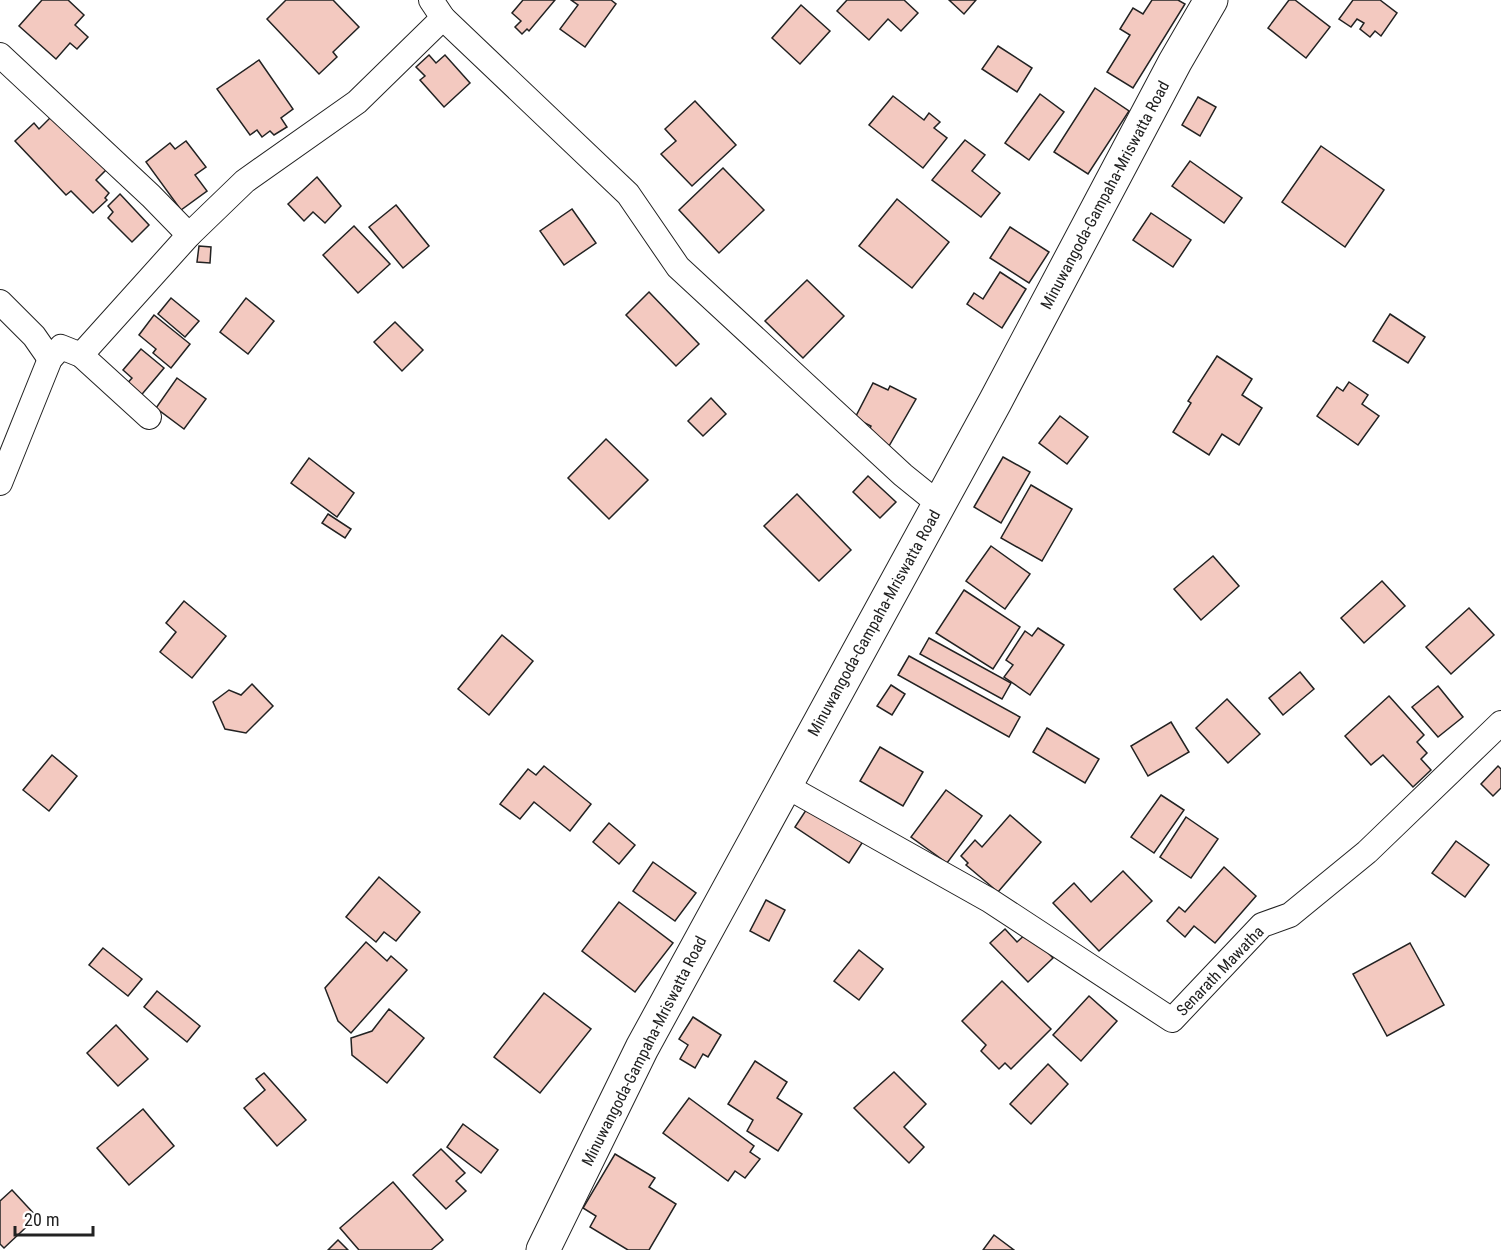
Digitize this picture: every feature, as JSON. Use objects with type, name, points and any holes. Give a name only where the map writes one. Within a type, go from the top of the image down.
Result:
[{"type":"main road","name":"Minuwangoda-Gampaha-Mriswatta Road","points":[[543,1250],[642,1048],[939,504],[1175,62],[1212,0]]},
{"type":"street","points":[[81,355],[189,235],[245,181],[357,102],[437,9],[628,194],[678,267],[903,475],[939,504]]},
{"type":"street","points":[[0,55],[151,196],[189,235]]},
{"type":"street","points":[[0,302],[34,336],[50,359]]},
{"type":"street","points":[[0,483],[50,359],[61,347],[81,355],[149,417]]},
{"type":"street","name":"Senarath Mawatha","points":[[786,786],[989,900],[1172,1020],[1262,925],[1290,915],[1367,852],[1501,723]]},
{"type":"building","points":[[42,0],[68,0],[84,15],[75,25],[88,37],[77,49],[70,43],[56,59],[19,26]]},
{"type":"building","points":[[286,0],[333,0],[359,27],[333,52],[337,57],[319,74],[267,19]]},
{"type":"building","points":[[523,0],[555,0],[529,31],[527,29],[522,34],[515,27],[521,21],[512,13]]},
{"type":"building","points":[[571,0],[611,0],[616,4],[585,47],[560,29],[578,5]]},
{"type":"building","points":[[847,0],[904,0],[918,13],[901,31],[888,19],[869,40],[837,11]]},
{"type":"building","points":[[949,0],[976,0],[964,14]]},
{"type":"building","points":[[1152,0],[1178,0],[1185,4],[1133,88],[1107,72],[1130,35],[1120,29],[1133,8],[1143,14]]},
{"type":"building","points":[[1289,0],[1295,0],[1330,27],[1306,58],[1268,28]]},
{"type":"building","points":[[1353,0],[1380,0],[1397,13],[1381,36],[1375,31],[1370,37],[1360,29],[1364,23],[1357,19],[1351,27],[1339,19]]},
{"type":"building","points":[[801,5],[830,31],[800,64],[772,38]]},
{"type":"building","points":[[998,46],[1032,68],[1017,92],[982,69]]},
{"type":"building","points":[[429,55],[436,63],[445,55],[470,83],[444,107],[420,80],[425,76],[416,67]]},
{"type":"building","points":[[259,60],[293,109],[281,118],[287,127],[274,135],[270,131],[262,137],[257,130],[250,135],[217,89]]},
{"type":"building","points":[[1095,88],[1129,111],[1088,174],[1054,152]]},
{"type":"building","points":[[1040,94],[1064,112],[1029,160],[1005,143]]},
{"type":"building","points":[[893,96],[924,120],[929,113],[940,122],[934,128],[947,138],[923,168],[869,125]]},
{"type":"building","points":[[1198,97],[1216,107],[1200,136],[1182,125]]},
{"type":"building","points":[[695,101],[736,145],[692,186],[661,154],[676,141],[665,129]]},
{"type":"building","points":[[56,112],[108,168],[96,180],[109,193],[105,198],[107,200],[93,213],[71,191],[66,195],[15,141],[34,123],[39,129]]},
{"type":"building","points":[[965,140],[985,155],[972,171],[1000,193],[981,217],[932,180]]},
{"type":"building","points":[[186,141],[206,167],[195,175],[207,191],[181,210],[146,162],[170,143],[175,149]]},
{"type":"building","points":[[1321,146],[1384,190],[1345,247],[1282,202]]},
{"type":"building","points":[[1190,161],[1242,198],[1224,223],[1172,186]]},
{"type":"building","points":[[723,168],[764,210],[719,253],[679,210]]},
{"type":"building","points":[[317,177],[341,206],[325,223],[313,212],[304,221],[288,204]]},
{"type":"building","points":[[120,194],[149,225],[132,242],[108,218],[113,212],[108,206]]},
{"type":"building","points":[[897,199],[949,242],[912,288],[859,246]]},
{"type":"building","points":[[396,205],[429,246],[403,268],[369,227]]},
{"type":"building","points":[[572,209],[596,243],[564,265],[540,231]]},
{"type":"building","points":[[1151,213],[1191,240],[1173,267],[1133,240]]},
{"type":"building","points":[[354,226],[390,264],[358,293],[323,255]]},
{"type":"building","points":[[1010,227],[1049,252],[1029,283],[990,258]]},
{"type":"building","points":[[199,246],[211,247],[210,263],[197,262]]},
{"type":"building","points":[[1000,272],[1026,289],[1002,328],[967,304],[974,293],[983,299]]},
{"type":"building","points":[[807,280],[844,316],[803,358],[765,321]]},
{"type":"building","points":[[649,292],[699,344],[676,366],[626,315]]},
{"type":"building","points":[[171,298],[199,321],[185,337],[158,314]]},
{"type":"building","points":[[246,298],[274,321],[248,354],[220,332]]},
{"type":"building","points":[[1390,314],[1425,337],[1408,363],[1373,341]]},
{"type":"building","points":[[154,315],[190,344],[171,368],[153,353],[156,349],[139,335]]},
{"type":"building","points":[[395,322],[423,350],[402,371],[374,342]]},
{"type":"building","points":[[141,349],[164,368],[138,399],[124,387],[132,378],[123,370]]},
{"type":"building","points":[[1217,356],[1252,379],[1242,395],[1262,408],[1239,445],[1222,434],[1209,455],[1173,432],[1191,403],[1188,401]]},
{"type":"building","points":[[177,378],[206,399],[184,429],[156,408]]},
{"type":"building","points":[[1349,382],[1368,395],[1362,404],[1379,416],[1358,445],[1317,416],[1337,387],[1343,391]]},
{"type":"building","points":[[873,383],[888,390],[890,386],[916,399],[889,446],[867,435],[871,426],[855,418]]},
{"type":"building","points":[[711,398],[726,414],[703,436],[688,421]]},
{"type":"building","points":[[1060,416],[1088,437],[1067,464],[1039,443]]},
{"type":"building","points":[[606,439],[648,480],[609,519],[568,478]]},
{"type":"building","points":[[1003,457],[1030,472],[1001,523],[974,507]]},
{"type":"building","points":[[309,458],[354,493],[337,517],[291,483]]},
{"type":"building","points":[[868,476],[896,502],[880,518],[853,492]]},
{"type":"building","points":[[1031,485],[1072,509],[1042,561],[1001,538]]},
{"type":"building","points":[[797,494],[851,550],[819,581],[764,526]]},
{"type":"building","points":[[328,514],[351,529],[345,538],[322,523]]},
{"type":"building","points":[[991,546],[1030,574],[1005,609],[966,581]]},
{"type":"building","points":[[1213,556],[1239,586],[1201,620],[1174,589]]},
{"type":"building","points":[[1382,581],[1405,606],[1364,643],[1341,618]]},
{"type":"building","points":[[964,590],[1020,627],[993,669],[936,633]]},
{"type":"building","points":[[184,601],[226,636],[192,678],[160,652],[176,632],[166,623]]},
{"type":"building","points":[[1469,608],[1494,635],[1451,674],[1426,647]]},
{"type":"building","points":[[1038,628],[1064,645],[1030,695],[1004,677],[1013,665],[1006,660],[1025,631],[1032,636]]},
{"type":"building","points":[[502,635],[533,661],[489,715],[458,689]]},
{"type":"building","points":[[929,638],[1011,683],[1002,699],[920,654]]},
{"type":"building","points":[[909,656],[1020,717],[1009,737],[898,675]]},
{"type":"building","points":[[1300,672],[1314,689],[1283,715],[1269,698]]},
{"type":"building","points":[[252,684],[273,706],[246,733],[225,729],[213,702],[229,690],[241,695]]},
{"type":"building","points":[[891,685],[905,694],[892,715],[877,706]]},
{"type":"building","points":[[1438,686],[1463,717],[1438,737],[1412,707]]},
{"type":"building","points":[[1389,696],[1424,735],[1417,742],[1427,753],[1421,759],[1431,770],[1413,787],[1383,755],[1371,765],[1345,736]]},
{"type":"building","points":[[1227,699],[1260,734],[1228,763],[1196,728]]},
{"type":"building","points":[[1171,722],[1189,752],[1148,776],[1131,746]]},
{"type":"building","points":[[1047,728],[1099,759],[1085,783],[1033,752]]},
{"type":"building","points":[[880,747],[923,772],[903,806],[860,781]]},
{"type":"building","points":[[52,755],[77,776],[49,811],[23,790]]},
{"type":"building","points":[[544,766],[591,804],[570,831],[534,802],[520,819],[500,804],[528,769],[536,775]]},
{"type":"building","points":[[1498,766],[1501,769],[1501,788],[1493,796],[1481,784]]},
{"type":"building","points":[[946,790],[982,816],[947,863],[911,837]]},
{"type":"building","points":[[1161,795],[1184,810],[1154,853],[1131,837]]},
{"type":"building","points":[[810,804],[864,840],[849,863],[795,827]]},
{"type":"building","points":[[1010,815],[1041,842],[998,892],[966,865],[968,863],[961,856],[975,840],[982,847]]},
{"type":"building","points":[[1186,817],[1218,839],[1191,878],[1160,857]]},
{"type":"building","points":[[609,823],[635,845],[619,864],[593,842]]},
{"type":"building","points":[[1456,841],[1489,865],[1465,897],[1432,873]]},
{"type":"building","points":[[653,862],[696,893],[675,921],[633,891]]},
{"type":"building","points":[[1224,867],[1256,896],[1215,943],[1194,926],[1185,937],[1167,921],[1179,907],[1185,912]]},
{"type":"building","points":[[1123,871],[1152,901],[1099,951],[1053,903],[1074,883],[1091,902]]},
{"type":"building","points":[[379,877],[420,912],[396,941],[384,932],[376,942],[346,917]]},
{"type":"building","points":[[766,900],[785,910],[769,941],[750,931]]},
{"type":"building","points":[[619,902],[673,943],[635,992],[582,951]]},
{"type":"building","points":[[1005,929],[1017,942],[1028,932],[1053,958],[1028,982],[990,943]]},
{"type":"building","points":[[366,942],[387,961],[391,956],[407,970],[351,1033],[338,1021],[325,988]]},
{"type":"building","points":[[1410,943],[1444,1005],[1387,1036],[1353,974]]},
{"type":"building","points":[[103,948],[142,979],[128,996],[89,965]]},
{"type":"building","points":[[859,950],[883,969],[859,1000],[834,981]]},
{"type":"building","points":[[1002,981],[1051,1029],[1011,1069],[1005,1063],[999,1069],[981,1051],[986,1045],[962,1021]]},
{"type":"building","points":[[157,991],[200,1026],[187,1042],[144,1007]]},
{"type":"building","points":[[544,993],[591,1029],[540,1093],[494,1057]]},
{"type":"building","points":[[1089,996],[1117,1021],[1081,1061],[1053,1035]]},
{"type":"building","points":[[389,1009],[424,1038],[387,1083],[352,1055],[351,1038],[372,1031]]},
{"type":"building","points":[[693,1017],[721,1035],[708,1057],[703,1054],[695,1068],[680,1059],[688,1045],[679,1039]]},
{"type":"building","points":[[116,1025],[148,1059],[118,1086],[87,1053]]},
{"type":"building","points":[[755,1061],[787,1082],[777,1098],[802,1114],[778,1151],[747,1131],[753,1120],[728,1104]]},
{"type":"building","points":[[1048,1064],[1068,1084],[1031,1124],[1010,1104]]},
{"type":"building","points":[[894,1072],[926,1104],[904,1127],[924,1147],[909,1163],[854,1108]]},
{"type":"building","points":[[264,1073],[306,1120],[277,1146],[244,1108],[265,1090],[256,1079]]},
{"type":"building","points":[[689,1098],[754,1146],[750,1152],[760,1159],[745,1178],[735,1171],[728,1181],[663,1133]]},
{"type":"building","points":[[143,1109],[174,1146],[129,1185],[97,1148]]},
{"type":"building","points":[[463,1124],[498,1150],[481,1173],[447,1147]]},
{"type":"building","points":[[441,1149],[465,1173],[456,1181],[466,1191],[446,1209],[413,1175]]},
{"type":"building","points":[[615,1154],[655,1178],[649,1187],[676,1204],[649,1250],[628,1250],[590,1227],[596,1216],[583,1208]]},
{"type":"building","points":[[393,1182],[443,1240],[431,1250],[359,1250],[340,1228]]},
{"type":"building","points":[[12,1190],[37,1217],[4,1248],[0,1244],[0,1201]]},
{"type":"building","points":[[994,1235],[1014,1250],[983,1250]]},
{"type":"building","points":[[338,1240],[348,1250],[328,1250]]}]
